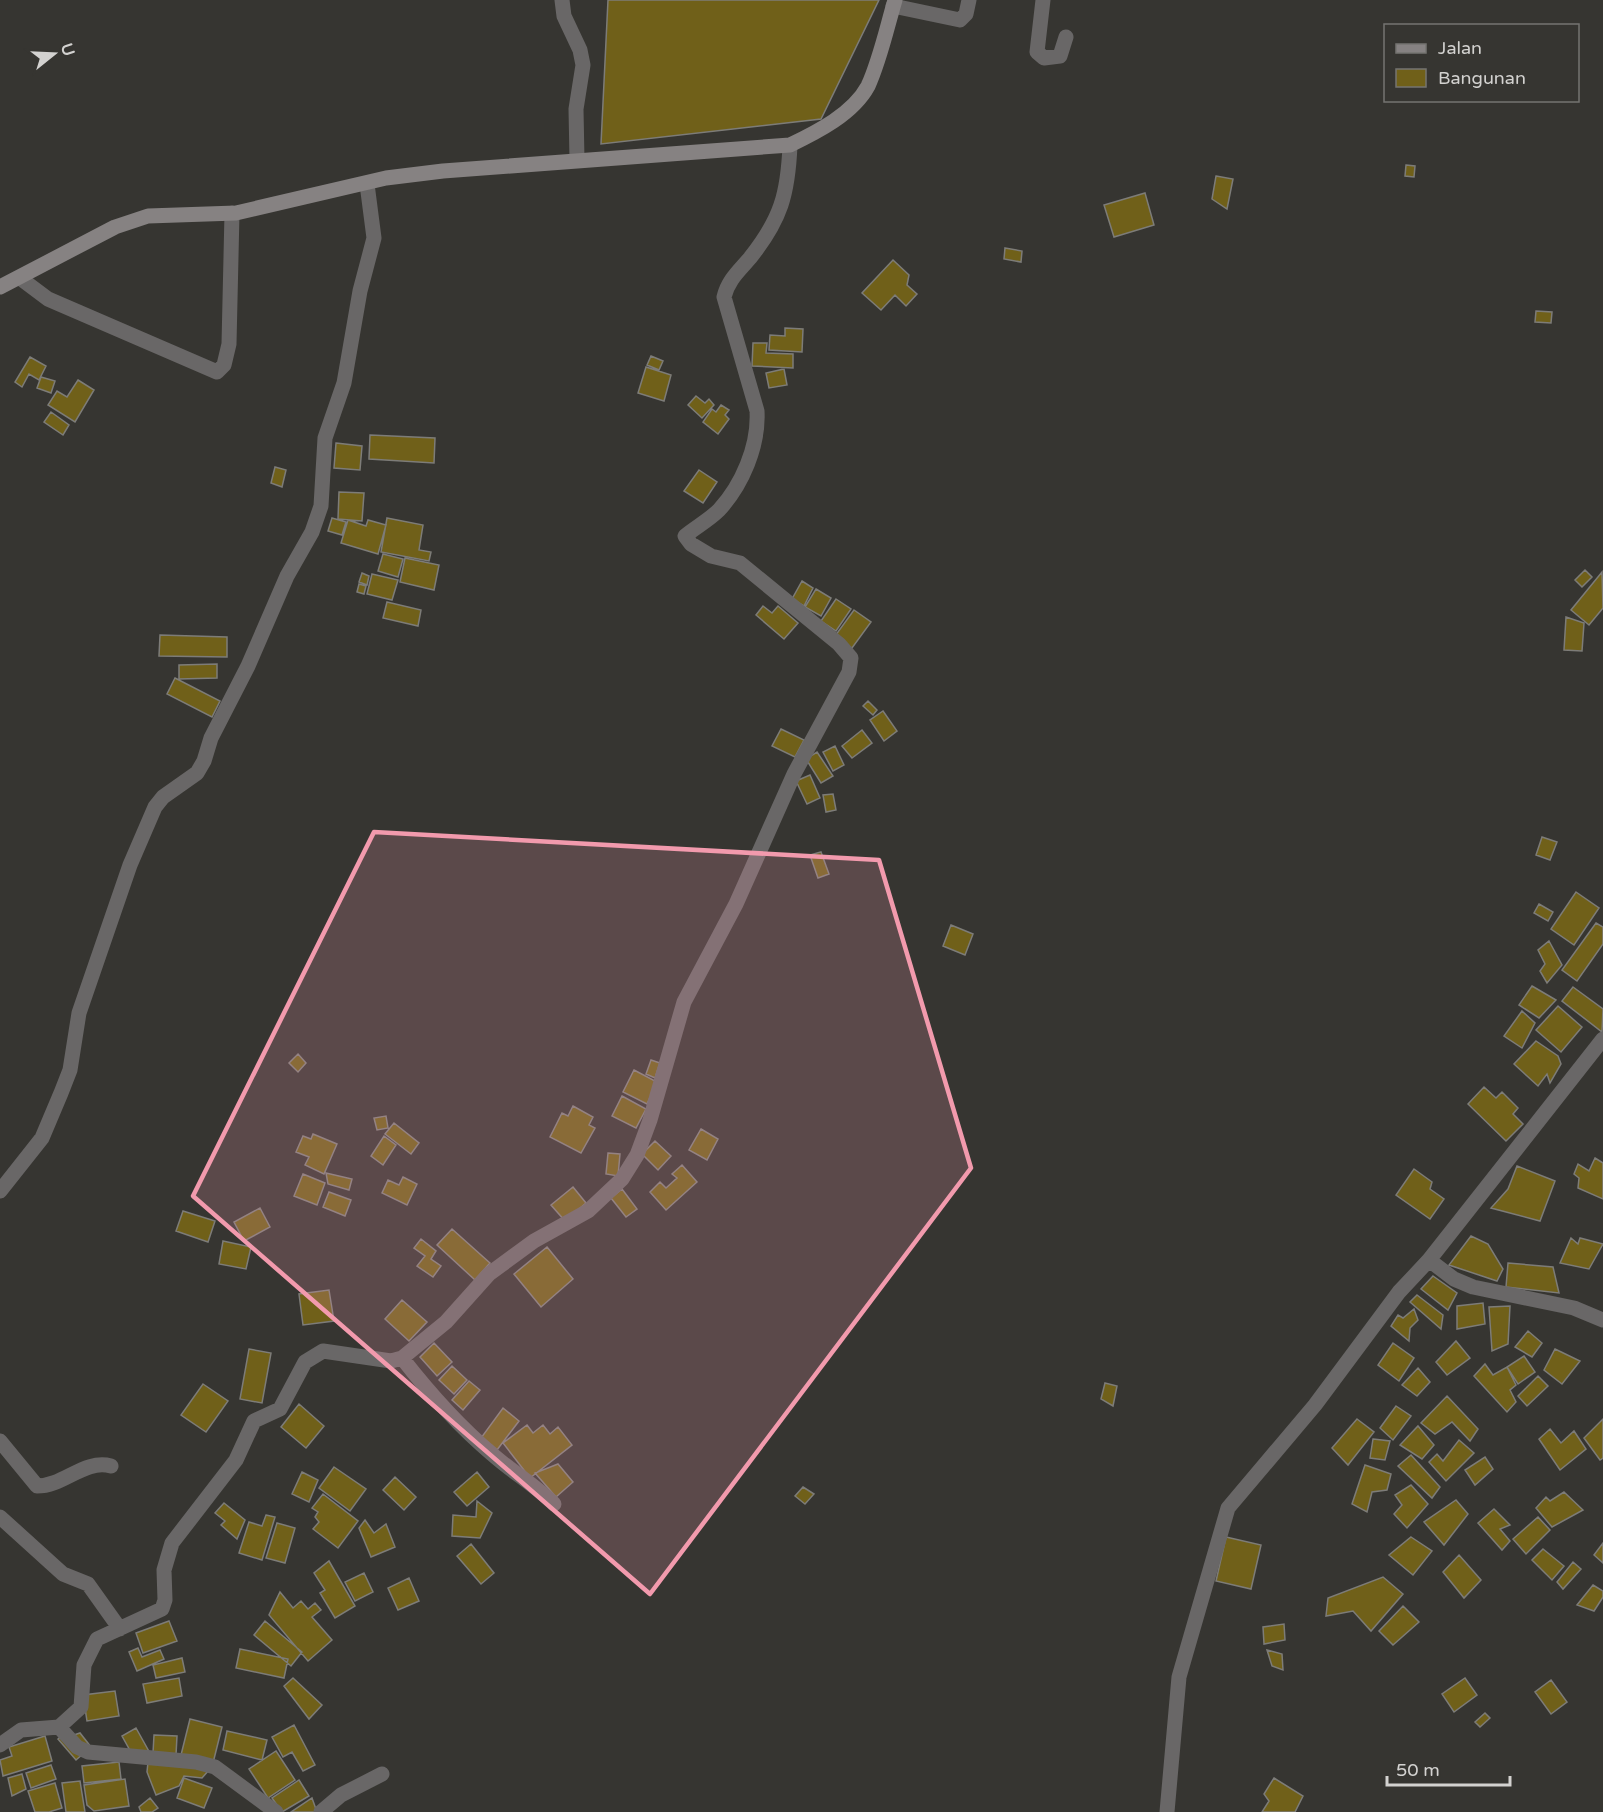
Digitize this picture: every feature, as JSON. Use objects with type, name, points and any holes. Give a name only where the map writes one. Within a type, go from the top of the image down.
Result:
[{"type":"street","points":[[562,0],[564,16],[580,50],[583,65],[576,109],[578,160]]},
{"type":"street","points":[[0,287],[115,227],[148,216],[232,213],[286,203],[386,178],[443,171],[790,146],[817,133],[852,106],[867,86],[894,3],[957,20],[966,14],[969,0]]},
{"type":"street","points":[[1042,0],[1037,52],[1044,58],[1060,56],[1064,52],[1066,37]]},
{"type":"street","points":[[0,1745],[21,1730],[59,1727],[81,1707],[84,1665],[88,1652],[97,1639],[162,1609],[165,1600],[164,1570],[172,1543],[236,1460],[254,1421],[280,1409],[305,1362],[322,1352],[391,1361],[402,1358],[446,1322],[489,1274],[534,1241],[588,1210],[622,1179],[638,1155],[684,1002],[736,904],[794,774],[849,672],[851,658],[839,644],[740,563],[711,556],[691,544],[685,536],[717,512],[729,498],[748,461],[756,427],[757,411],[724,297],[735,273],[777,219],[789,185],[790,146]]},
{"type":"street","points":[[0,1191],[42,1138],[62,1093],[70,1070],[74,1032],[82,1001],[130,865],[155,807],[163,797],[197,772],[204,760],[211,738],[248,666],[287,576],[312,532],[321,506],[325,438],[344,383],[360,291],[374,238],[367,184]]},
{"type":"street","points":[[20,278],[48,299],[217,372],[224,365],[229,344],[232,213]]},
{"type":"street","points":[[1167,1812],[1179,1677],[1228,1508],[1316,1405],[1399,1292],[1429,1260],[1603,1039]]},
{"type":"street","points":[[1429,1260],[1454,1279],[1473,1287],[1574,1308],[1603,1320]]},
{"type":"street","points":[[402,1358],[467,1432],[493,1456],[536,1486],[554,1504]]},
{"type":"street","points":[[0,1441],[37,1486],[55,1484],[94,1464],[111,1466]]},
{"type":"street","points":[[0,1517],[63,1574],[88,1584],[120,1629]]},
{"type":"street","points":[[59,1727],[77,1747],[88,1752],[196,1762],[215,1767],[276,1812]]},
{"type":"street","points":[[321,1812],[340,1795],[382,1774]]},
{"type":"highlighted area","points":[[374,832],[879,860],[971,1168],[650,1594],[193,1196]]},
{"type":"building","points":[[608,0],[879,0],[821,119],[601,144]]},
{"type":"building","points":[[1406,165],[1415,166],[1414,177],[1405,176]]},
{"type":"building","points":[[1216,176],[1233,179],[1227,209],[1212,199]]},
{"type":"building","points":[[1145,193],[1154,225],[1114,237],[1104,205]]},
{"type":"building","points":[[1005,248],[1022,251],[1021,262],[1004,259]]},
{"type":"building","points":[[893,260],[909,275],[907,285],[917,294],[906,306],[895,295],[881,310],[862,293]]},
{"type":"building","points":[[1536,311],[1552,312],[1551,323],[1535,322]]},
{"type":"building","points":[[785,328],[803,329],[802,352],[769,350],[770,335],[785,336]]},
{"type":"building","points":[[753,343],[767,343],[766,353],[793,354],[793,368],[752,366]]},
{"type":"building","points":[[651,356],[663,361],[659,370],[647,365]]},
{"type":"building","points":[[30,357],[46,366],[39,380],[29,374],[22,387],[15,382]]},
{"type":"building","points":[[646,367],[671,375],[664,401],[638,393]]},
{"type":"building","points":[[784,369],[787,385],[769,388],[766,373]]},
{"type":"building","points":[[41,377],[55,381],[51,393],[37,388]]},
{"type":"building","points":[[78,380],[94,390],[75,422],[48,405],[57,391],[67,397]]},
{"type":"building","points":[[696,396],[705,403],[709,399],[714,405],[702,418],[688,405]]},
{"type":"building","points":[[721,405],[729,410],[725,415],[729,419],[718,434],[703,422],[712,409],[716,412]]},
{"type":"building","points":[[51,412],[69,425],[63,435],[44,422]]},
{"type":"building","points":[[370,435],[435,438],[434,463],[369,459]]},
{"type":"building","points":[[336,443],[362,446],[360,470],[334,468]]},
{"type":"building","points":[[275,467],[286,470],[282,487],[271,483]]},
{"type":"building","points":[[699,470],[717,482],[703,503],[684,491]]},
{"type":"building","points":[[339,492],[364,493],[362,521],[338,519]]},
{"type":"building","points":[[332,518],[346,522],[342,535],[328,531]]},
{"type":"building","points":[[387,518],[423,525],[419,550],[431,552],[429,561],[381,552]]},
{"type":"building","points":[[348,520],[366,526],[368,520],[386,525],[378,554],[341,543]]},
{"type":"building","points":[[383,554],[403,559],[398,577],[378,571]]},
{"type":"building","points":[[405,558],[439,565],[434,590],[400,582]]},
{"type":"building","points":[[1585,570],[1592,577],[1582,587],[1575,580]]},
{"type":"building","points":[[1602,572],[1603,608],[1589,625],[1571,610]]},
{"type":"building","points":[[362,573],[369,576],[367,585],[359,582]]},
{"type":"building","points":[[372,574],[398,580],[392,600],[367,594]]},
{"type":"building","points":[[802,581],[813,588],[804,606],[792,599]]},
{"type":"building","points":[[359,584],[366,586],[364,594],[357,592]]},
{"type":"building","points":[[816,589],[831,598],[821,616],[805,607]]},
{"type":"building","points":[[836,599],[851,609],[836,631],[821,621]]},
{"type":"building","points":[[387,602],[421,610],[418,626],[383,618]]},
{"type":"building","points":[[763,606],[772,613],[778,606],[798,623],[784,639],[756,615]]},
{"type":"building","points":[[854,610],[871,622],[852,648],[835,636]]},
{"type":"building","points":[[1566,617],[1584,623],[1582,651],[1564,650]]},
{"type":"building","points":[[160,635],[227,637],[227,657],[159,656]]},
{"type":"building","points":[[217,664],[217,678],[179,679],[179,665]]},
{"type":"building","points":[[175,678],[220,701],[212,717],[167,694]]},
{"type":"building","points":[[868,701],[877,710],[873,715],[863,706]]},
{"type":"building","points":[[883,711],[897,731],[884,741],[870,720]]},
{"type":"building","points":[[781,729],[804,740],[795,757],[772,746]]},
{"type":"building","points":[[862,730],[872,743],[852,758],[842,746]]},
{"type":"building","points":[[835,746],[844,765],[833,771],[823,752]]},
{"type":"building","points":[[817,752],[833,776],[821,783],[806,759]]},
{"type":"building","points":[[810,775],[820,798],[807,804],[796,781]]},
{"type":"building","points":[[833,794],[836,810],[826,812],[823,795]]},
{"type":"building","points":[[1542,837],[1557,842],[1550,860],[1536,855]]},
{"type":"building","points":[[821,852],[829,874],[818,878],[810,855]]},
{"type":"building","points":[[1576,892],[1599,908],[1574,945],[1551,929]]},
{"type":"building","points":[[1539,904],[1553,912],[1548,921],[1534,913]]},
{"type":"building","points":[[1596,923],[1603,927],[1603,944],[1577,981],[1562,970]]},
{"type":"building","points":[[951,925],[973,934],[965,955],[943,946]]},
{"type":"building","points":[[1549,941],[1562,965],[1547,983],[1540,971],[1545,964],[1538,950]]},
{"type":"building","points":[[1532,986],[1556,1000],[1539,1018],[1519,1005]]},
{"type":"building","points":[[1573,987],[1603,1009],[1602,1032],[1562,1001]]},
{"type":"building","points":[[1558,1006],[1582,1027],[1561,1052],[1536,1030]]},
{"type":"building","points":[[1522,1011],[1535,1023],[1522,1048],[1504,1036]]},
{"type":"building","points":[[1536,1041],[1558,1056],[1561,1064],[1550,1083],[1547,1074],[1538,1086],[1514,1064]]},
{"type":"building","points":[[298,1054],[306,1063],[298,1072],[289,1063]]},
{"type":"building","points":[[651,1060],[660,1063],[655,1078],[646,1074]]},
{"type":"building","points":[[634,1070],[657,1082],[647,1104],[623,1092]]},
{"type":"building","points":[[1484,1087],[1496,1098],[1502,1092],[1518,1108],[1513,1114],[1523,1124],[1506,1141],[1468,1104]]},
{"type":"building","points":[[622,1096],[646,1109],[636,1128],[612,1116]]},
{"type":"building","points":[[573,1106],[593,1117],[589,1125],[595,1128],[581,1153],[550,1137],[562,1113],[568,1116]]},
{"type":"building","points":[[386,1116],[388,1128],[377,1130],[374,1118]]},
{"type":"building","points":[[394,1123],[419,1143],[411,1154],[385,1134]]},
{"type":"building","points":[[701,1129],[718,1139],[707,1160],[689,1150]]},
{"type":"building","points":[[313,1134],[337,1144],[324,1174],[305,1165],[309,1157],[296,1152],[303,1136],[311,1139]]},
{"type":"building","points":[[384,1136],[396,1145],[383,1165],[371,1156]]},
{"type":"building","points":[[655,1141],[671,1156],[658,1170],[642,1154]]},
{"type":"building","points":[[608,1153],[620,1154],[618,1176],[606,1174]]},
{"type":"building","points":[[1595,1158],[1603,1163],[1603,1199],[1578,1188],[1579,1178],[1574,1174],[1578,1164],[1589,1171]]},
{"type":"building","points":[[682,1165],[697,1182],[666,1210],[650,1192],[660,1182],[666,1188],[677,1178],[672,1174]]},
{"type":"building","points":[[1517,1166],[1555,1181],[1540,1221],[1491,1208],[1508,1189]]},
{"type":"building","points":[[1414,1169],[1432,1182],[1430,1189],[1444,1199],[1430,1219],[1396,1195]]},
{"type":"building","points":[[326,1173],[352,1179],[349,1190],[328,1184]]},
{"type":"building","points":[[303,1174],[325,1183],[317,1205],[294,1196]]},
{"type":"building","points":[[403,1177],[417,1184],[407,1205],[382,1193],[388,1180],[399,1185]]},
{"type":"building","points":[[573,1187],[586,1203],[565,1221],[551,1205]]},
{"type":"building","points":[[622,1189],[637,1209],[626,1217],[611,1198]]},
{"type":"building","points":[[329,1192],[351,1200],[345,1216],[323,1207]]},
{"type":"building","points":[[260,1208],[270,1227],[244,1241],[234,1222]]},
{"type":"building","points":[[183,1211],[215,1221],[208,1242],[176,1231]]},
{"type":"building","points":[[452,1229],[490,1263],[475,1280],[437,1245]]},
{"type":"building","points":[[1471,1236],[1488,1244],[1503,1269],[1497,1281],[1449,1265]]},
{"type":"building","points":[[1571,1238],[1578,1244],[1580,1238],[1603,1244],[1589,1269],[1560,1263]]},
{"type":"building","points":[[421,1239],[436,1251],[431,1259],[441,1266],[433,1277],[417,1266],[425,1256],[414,1248]]},
{"type":"building","points":[[223,1241],[251,1247],[246,1269],[219,1264]]},
{"type":"building","points":[[547,1247],[573,1279],[541,1307],[514,1274]]},
{"type":"building","points":[[1508,1263],[1553,1267],[1559,1293],[1506,1287]]},
{"type":"building","points":[[1433,1276],[1457,1293],[1448,1310],[1421,1289]]},
{"type":"building","points":[[329,1290],[334,1321],[303,1325],[299,1294]]},
{"type":"building","points":[[1417,1295],[1443,1315],[1441,1329],[1410,1302]]},
{"type":"building","points":[[402,1300],[427,1322],[409,1341],[385,1319]]},
{"type":"building","points":[[1483,1303],[1485,1324],[1457,1329],[1457,1306]]},
{"type":"building","points":[[1510,1306],[1508,1344],[1492,1351],[1489,1307]]},
{"type":"building","points":[[1414,1309],[1418,1320],[1410,1328],[1409,1341],[1391,1326],[1398,1315],[1403,1318]]},
{"type":"building","points":[[1528,1331],[1542,1343],[1532,1357],[1515,1347]]},
{"type":"building","points":[[1456,1341],[1470,1358],[1447,1375],[1436,1362]]},
{"type":"building","points":[[434,1343],[452,1362],[437,1376],[420,1357]]},
{"type":"building","points":[[1393,1343],[1414,1358],[1399,1381],[1378,1365]]},
{"type":"building","points":[[249,1349],[271,1353],[262,1403],[240,1399]]},
{"type":"building","points":[[1555,1349],[1580,1361],[1562,1384],[1544,1370]]},
{"type":"building","points":[[1524,1356],[1535,1372],[1518,1384],[1507,1367]]},
{"type":"building","points":[[1485,1364],[1493,1375],[1507,1367],[1516,1385],[1510,1390],[1516,1402],[1507,1412],[1474,1376]]},
{"type":"building","points":[[452,1366],[467,1380],[454,1394],[439,1380]]},
{"type":"building","points":[[1418,1368],[1430,1382],[1417,1396],[1402,1385]]},
{"type":"building","points":[[1538,1376],[1548,1386],[1527,1406],[1518,1396]]},
{"type":"building","points":[[469,1381],[480,1390],[463,1410],[452,1400]]},
{"type":"building","points":[[1105,1383],[1117,1386],[1113,1406],[1101,1399]]},
{"type":"building","points":[[203,1384],[228,1401],[206,1432],[181,1415]]},
{"type":"building","points":[[1447,1396],[1478,1429],[1470,1441],[1452,1422],[1435,1434],[1421,1423]]},
{"type":"building","points":[[299,1404],[324,1426],[306,1448],[281,1427]]},
{"type":"building","points":[[1396,1406],[1411,1416],[1393,1440],[1380,1428]]},
{"type":"building","points":[[503,1408],[519,1421],[497,1450],[481,1438]]},
{"type":"building","points":[[1357,1419],[1374,1432],[1348,1465],[1332,1448]]},
{"type":"building","points":[[1603,1419],[1603,1458],[1600,1460],[1584,1438]]},
{"type":"building","points":[[527,1425],[533,1433],[543,1425],[550,1434],[558,1427],[572,1445],[530,1478],[503,1443]]},
{"type":"building","points":[[1418,1426],[1434,1445],[1422,1459],[1400,1445]]},
{"type":"building","points":[[1550,1429],[1561,1443],[1574,1431],[1586,1449],[1560,1470],[1539,1439]]},
{"type":"building","points":[[1373,1439],[1390,1441],[1385,1460],[1370,1458]]},
{"type":"building","points":[[1459,1440],[1474,1453],[1446,1481],[1429,1462],[1437,1454],[1443,1461]]},
{"type":"building","points":[[1411,1455],[1440,1487],[1432,1498],[1398,1466]]},
{"type":"building","points":[[1485,1457],[1493,1469],[1475,1485],[1465,1470]]},
{"type":"building","points":[[558,1464],[573,1482],[556,1497],[535,1473]]},
{"type":"building","points":[[1365,1465],[1391,1474],[1387,1490],[1372,1492],[1367,1512],[1352,1504]]},
{"type":"building","points":[[334,1467],[366,1489],[350,1511],[319,1488]]},
{"type":"building","points":[[302,1472],[318,1480],[309,1502],[292,1494]]},
{"type":"building","points":[[477,1472],[489,1487],[467,1506],[454,1492]]},
{"type":"building","points":[[395,1477],[416,1497],[404,1510],[383,1490]]},
{"type":"building","points":[[1411,1485],[1428,1504],[1407,1528],[1394,1514],[1402,1505],[1395,1495]]},
{"type":"building","points":[[803,1487],[814,1494],[805,1504],[795,1496]]},
{"type":"building","points":[[1564,1492],[1583,1510],[1552,1527],[1536,1508],[1546,1497],[1550,1501]]},
{"type":"building","points":[[323,1494],[358,1521],[338,1548],[313,1529],[319,1522],[315,1517],[318,1512],[312,1508]]},
{"type":"building","points":[[1456,1500],[1468,1514],[1444,1545],[1424,1522]]},
{"type":"building","points":[[477,1501],[492,1513],[480,1538],[452,1536],[453,1515],[476,1517]]},
{"type":"building","points":[[224,1503],[245,1520],[237,1539],[221,1525],[225,1521],[215,1513]]},
{"type":"building","points":[[1494,1509],[1510,1525],[1500,1529],[1510,1541],[1502,1550],[1478,1523]]},
{"type":"building","points":[[266,1515],[275,1517],[262,1560],[239,1553],[249,1522],[262,1526]]},
{"type":"building","points":[[1538,1517],[1550,1530],[1526,1554],[1513,1539]]},
{"type":"building","points":[[365,1520],[374,1533],[386,1524],[395,1547],[371,1557],[359,1528]]},
{"type":"building","points":[[277,1523],[295,1528],[285,1563],[266,1558]]},
{"type":"building","points":[[1226,1537],[1261,1545],[1251,1589],[1216,1581]]},
{"type":"building","points":[[1411,1537],[1432,1551],[1413,1575],[1389,1555]]},
{"type":"building","points":[[1603,1543],[1603,1563],[1594,1555]]},
{"type":"building","points":[[471,1544],[494,1573],[481,1584],[457,1556]]},
{"type":"building","points":[[1543,1549],[1564,1566],[1552,1580],[1532,1560]]},
{"type":"building","points":[[1459,1555],[1481,1580],[1464,1598],[1443,1572]]},
{"type":"building","points":[[329,1561],[355,1606],[335,1618],[320,1593],[325,1590],[314,1573]]},
{"type":"building","points":[[1573,1562],[1581,1569],[1563,1589],[1557,1582]]},
{"type":"building","points":[[364,1573],[373,1592],[355,1601],[345,1582]]},
{"type":"building","points":[[1383,1577],[1403,1594],[1371,1631],[1353,1611],[1326,1616],[1328,1598]]},
{"type":"building","points":[[409,1578],[419,1601],[398,1610],[388,1588]]},
{"type":"building","points":[[1593,1585],[1603,1591],[1603,1597],[1594,1611],[1577,1605]]},
{"type":"building","points":[[280,1592],[293,1608],[301,1601],[308,1609],[315,1603],[321,1610],[312,1617],[332,1640],[308,1661],[269,1615]]},
{"type":"building","points":[[1403,1606],[1419,1622],[1393,1645],[1379,1631]]},
{"type":"building","points":[[169,1621],[177,1641],[143,1653],[136,1633]]},
{"type":"building","points":[[265,1621],[302,1652],[291,1666],[254,1635]]},
{"type":"building","points":[[1284,1624],[1285,1640],[1264,1644],[1263,1627]]},
{"type":"building","points":[[138,1648],[142,1657],[160,1650],[164,1659],[137,1671],[129,1652]]},
{"type":"building","points":[[240,1649],[288,1659],[284,1678],[236,1668]]},
{"type":"building","points":[[1267,1650],[1282,1654],[1283,1670],[1272,1666]]},
{"type":"building","points":[[182,1658],[185,1672],[156,1678],[153,1665]]},
{"type":"building","points":[[179,1678],[182,1696],[147,1703],[143,1684]]},
{"type":"building","points":[[293,1678],[322,1705],[309,1719],[284,1686]]},
{"type":"building","points":[[1465,1678],[1477,1695],[1454,1712],[1442,1694]]},
{"type":"building","points":[[1551,1680],[1567,1702],[1551,1714],[1535,1692]]},
{"type":"building","points":[[115,1691],[119,1716],[87,1721],[83,1695]]},
{"type":"building","points":[[1485,1713],[1490,1718],[1480,1727],[1475,1722]]},
{"type":"building","points":[[190,1719],[222,1727],[213,1763],[181,1755]]},
{"type":"building","points":[[294,1725],[315,1765],[303,1771],[292,1752],[283,1757],[272,1737]]},
{"type":"building","points":[[136,1728],[151,1755],[137,1763],[122,1736]]},
{"type":"building","points":[[227,1731],[267,1740],[262,1760],[223,1750]]},
{"type":"building","points":[[65,1733],[71,1736],[80,1733],[91,1747],[76,1760],[58,1739]]},
{"type":"building","points":[[154,1735],[177,1736],[176,1755],[153,1753]]},
{"type":"building","points":[[45,1736],[52,1761],[3,1776],[0,1760],[12,1756],[9,1747]]},
{"type":"building","points":[[276,1751],[295,1780],[268,1798],[249,1769]]},
{"type":"building","points":[[119,1762],[121,1779],[84,1783],[82,1766]]},
{"type":"building","points":[[148,1762],[209,1770],[202,1778],[184,1776],[179,1786],[156,1795],[147,1772]]},
{"type":"building","points":[[51,1765],[56,1779],[31,1788],[26,1773]]},
{"type":"building","points":[[22,1774],[26,1789],[12,1796],[8,1778]]},
{"type":"building","points":[[184,1778],[212,1788],[204,1808],[177,1798]]},
{"type":"building","points":[[1274,1778],[1303,1796],[1295,1812],[1262,1812],[1269,1801],[1264,1794]]},
{"type":"building","points":[[125,1779],[129,1806],[94,1811],[87,1805],[84,1785]]},
{"type":"building","points":[[299,1780],[309,1796],[282,1812],[272,1798]]},
{"type":"building","points":[[80,1781],[85,1812],[66,1812],[62,1783]]},
{"type":"building","points":[[55,1783],[62,1808],[49,1812],[35,1812],[28,1791]]},
{"type":"building","points":[[150,1798],[158,1808],[152,1812],[141,1812],[139,1807]]},
{"type":"building","points":[[312,1798],[317,1812],[291,1812]]}]
